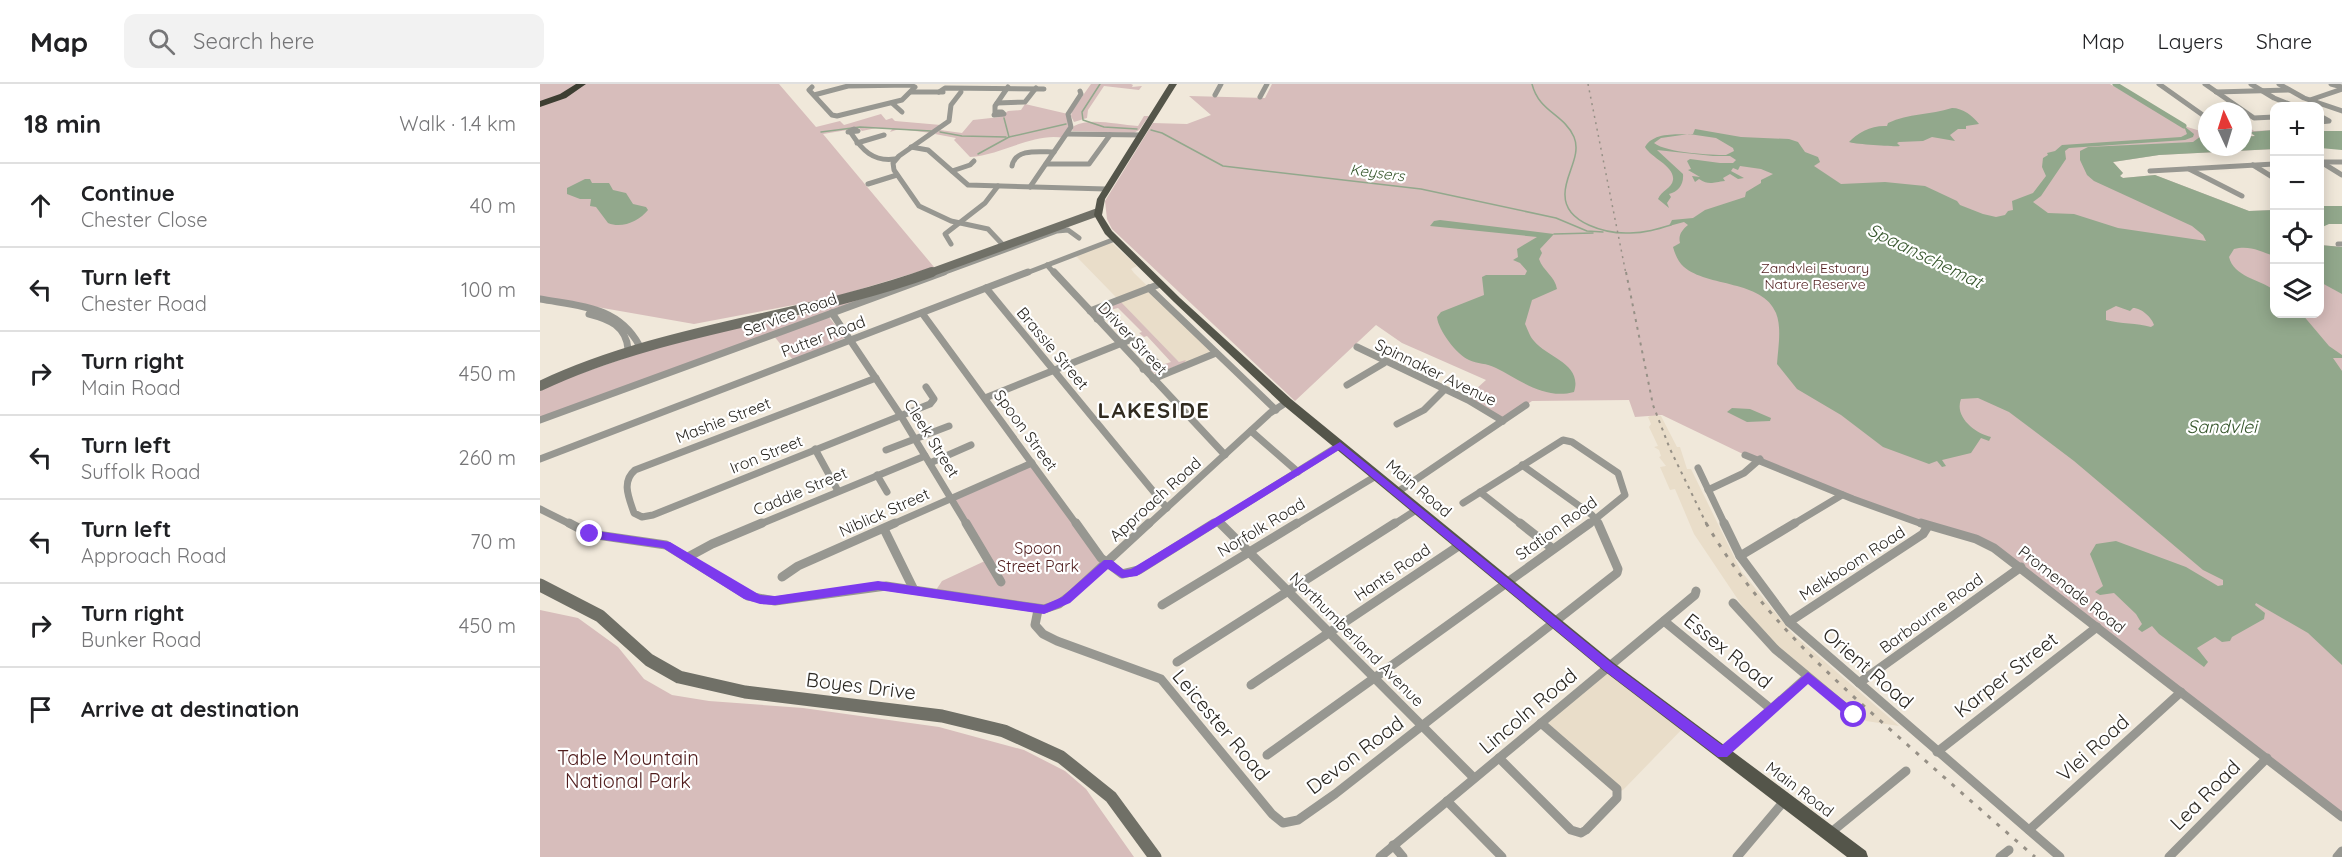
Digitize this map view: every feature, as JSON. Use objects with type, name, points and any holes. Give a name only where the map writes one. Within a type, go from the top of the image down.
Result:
[{"type":"highway","points":[[540,104],[565,95],[582,84]]},
{"type":"main road","points":[[540,386],[584,364],[639,345],[847,300],[1099,215],[1101,199],[1106,189],[1173,84]]},
{"type":"main road","name":"Main Road","points":[[1099,215],[1115,239],[1160,284],[1287,402],[1609,667],[1860,857]]},
{"type":"main road","name":"Boyes Drive","points":[[540,585],[595,614],[616,629],[650,662],[678,676],[733,690],[930,714],[989,725],[1028,739],[1069,761],[1107,792],[1133,823],[1155,857]]},
{"type":"street","points":[[1215,95],[1221,84]]},
{"type":"street","points":[[1260,97],[1267,84]]},
{"type":"street","points":[[2159,84],[2198,112]]},
{"type":"street","points":[[2205,84],[2254,118],[2270,117]]},
{"type":"street","points":[[2251,84],[2286,102]]},
{"type":"street","points":[[2279,84],[2309,100],[2342,111]]},
{"type":"street","points":[[2331,84],[2341,90]]},
{"type":"street","points":[[812,87],[809,90],[834,116],[843,116],[906,98],[913,86],[852,86],[814,94]]},
{"type":"street","points":[[995,113],[994,108],[1008,87]]},
{"type":"street","points":[[911,92],[1008,87],[1044,88]]},
{"type":"street","points":[[997,103],[1025,102],[1036,88]]},
{"type":"street","points":[[850,133],[874,160],[895,159],[950,120],[951,105],[962,90]]},
{"type":"street","points":[[2216,92],[2289,90]]},
{"type":"street","points":[[2309,100],[2341,90]]},
{"type":"street","points":[[1030,187],[1071,127],[1068,114],[1081,94],[1080,91]]},
{"type":"street","points":[[865,102],[870,108]]},
{"type":"street","points":[[892,103],[902,112]]},
{"type":"street","points":[[1066,134],[1110,135],[1144,131]]},
{"type":"street","points":[[857,143],[884,135]]},
{"type":"street","points":[[1046,164],[1089,164],[1110,135]]},
{"type":"street","points":[[911,147],[928,150],[969,185],[1106,189]]},
{"type":"street","points":[[1012,166],[1016,156],[1022,152],[1054,152]]},
{"type":"street","points":[[895,159],[893,166],[897,175],[919,206],[958,224],[988,229],[1004,246]]},
{"type":"street","points":[[952,171],[972,164],[974,161]]},
{"type":"street","points":[[2324,162],[2342,162]]},
{"type":"street","points":[[2150,171],[2270,164]]},
{"type":"street","points":[[2324,164],[2342,175]]},
{"type":"street","points":[[2253,165],[2270,176]]},
{"type":"street","points":[[2189,169],[2201,178],[2231,189],[2242,196]]},
{"type":"street","points":[[868,184],[897,175]]},
{"type":"street","points":[[951,244],[944,235],[985,203],[998,186]]},
{"type":"street","points":[[1060,196],[1064,188]]},
{"type":"street","name":"Service Road","points":[[540,420],[1048,231],[1068,230],[1079,238]]},
{"type":"street","name":"Putter Road","points":[[540,459],[1115,239]]},
{"type":"street","name":"Driver Street","points":[[1047,266],[1225,455]]},
{"type":"street","points":[[1090,311],[1160,284]]},
{"type":"street","name":"Brassie Street","points":[[986,288],[1167,508]]},
{"type":"street","points":[[1149,288],[1276,410]]},
{"type":"street","points":[[540,299],[616,317],[630,326],[639,345]]},
{"type":"street","points":[[540,304],[610,320],[618,325],[627,336],[628,349]]},
{"type":"street","name":"Cleek Street","points":[[832,313],[901,416],[1001,582]]},
{"type":"street","name":"Spoon Street","points":[[922,313],[1101,558],[1108,562]]},
{"type":"street","points":[[1097,319],[1111,315],[1130,340],[1157,363],[1143,369]]},
{"type":"street","points":[[985,398],[1130,340]]},
{"type":"street","name":"Spinnaker Avenue","points":[[1357,347],[1384,363],[1483,407],[1503,421]]},
{"type":"street","points":[[1153,379],[1216,353]]},
{"type":"street","points":[[1347,385],[1384,363]]},
{"type":"street","points":[[1246,382],[1259,376]]},
{"type":"street","name":"Mashie Street","points":[[642,517],[634,513],[625,482],[631,473],[876,378]]},
{"type":"street","name":"Iron Street","points":[[642,517],[901,416],[933,401],[926,387]]},
{"type":"street","points":[[1397,424],[1424,410],[1444,390]]},
{"type":"street","name":"Approach Road","points":[[1038,610],[1050,608],[1062,602],[1287,402]]},
{"type":"street","points":[[1396,493],[1526,405]]},
{"type":"street","points":[[886,450],[949,426]]},
{"type":"street","points":[[1251,432],[1298,471]]},
{"type":"street","name":"Station Road","points":[[1267,755],[1624,497],[1618,473],[1572,442],[1561,440],[1522,465]]},
{"type":"street","name":"Caddie Street","points":[[688,557],[701,549],[877,475],[971,445]]},
{"type":"street","points":[[1108,562],[1122,574],[1133,573],[1340,446]]},
{"type":"street","points":[[815,449],[838,491]]},
{"type":"street","name":"Promenade Road","points":[[1745,455],[1760,459],[1842,495],[1928,526],[1986,543],[2021,567],[2342,817]]},
{"type":"street","points":[[1708,490],[1744,473],[1760,459]]},
{"type":"street","name":"Niblick Street","points":[[782,577],[798,567],[1032,463]]},
{"type":"street","points":[[1463,503],[1522,465],[1596,519]]},
{"type":"street","name":"Orient Road","points":[[1698,468],[1740,556],[1789,622],[1937,753],[2060,857]]},
{"type":"street","points":[[877,475],[887,492]]},
{"type":"street","name":"Norfolk Road","points":[[1162,604],[1376,476]]},
{"type":"street","points":[[1480,492],[1553,549]]},
{"type":"street","points":[[1740,556],[1842,495]]},
{"type":"street","points":[[540,508],[590,534],[659,543],[688,557],[748,596],[765,601],[878,585],[1038,610]]},
{"type":"street","points":[[1177,662],[1416,510]]},
{"type":"street","name":"Devon Road","points":[[1288,824],[1298,820],[1327,799],[1423,726],[1617,572],[1596,519]]},
{"type":"street","name":"Northumberland Avenue","points":[[1218,521],[1474,778]]},
{"type":"street","name":"Melkboom Road","points":[[1789,622],[1923,534],[1928,526]]},
{"type":"street","points":[[884,529],[914,590]]},
{"type":"street","name":"Hants Road","points":[[1251,684],[1460,545]]},
{"type":"street","name":"Barbourne Road","points":[[1859,683],[2021,567]]},
{"type":"street","name":"Lincoln Road","points":[[1380,857],[1695,595],[1696,591]]},
{"type":"street","points":[[1733,603],[1744,619],[1764,640],[1854,715]]},
{"type":"street","name":"Leicester Road","points":[[1038,610],[1035,625],[1042,633],[1082,651],[1161,679],[1272,814],[1278,820],[1288,824]]},
{"type":"street","name":"Essex Road","points":[[1664,621],[1770,709]]},
{"type":"street","name":"Karper Street","points":[[1937,753],[2097,627]]},
{"type":"street","points":[[1722,753],[1808,677]]},
{"type":"street","name":"Vlei Road","points":[[2029,830],[2181,692]]},
{"type":"street","points":[[1499,758],[1571,830],[1576,833],[1586,830],[1617,798],[1617,789],[1541,723]]},
{"type":"street","name":"Lea Road","points":[[2169,857],[2267,758]]},
{"type":"street","points":[[1829,834],[1906,771]]},
{"type":"street","points":[[1737,857],[1785,800]]},
{"type":"street","points":[[1447,801],[1502,857]]},
{"type":"street","points":[[1393,846],[1403,857]]},
{"type":"street","points":[[2337,857],[2342,851]]},
{"type":"shaded area","points":[[1110,241],[1137,266],[1131,269],[1134,273],[1216,353],[1183,366],[1075,255]]},
{"type":"shaded area","points":[[1652,394],[1658,416],[1661,416],[1677,447],[1680,447],[1687,469],[1691,469],[1741,571],[1793,634],[1899,726],[1866,721],[1759,631],[1694,534],[1675,489],[1670,490],[1660,467],[1666,466],[1659,457],[1661,456],[1659,450],[1654,447],[1658,446],[1649,427],[1651,424],[1648,417]]},
{"type":"shaded area","points":[[1609,667],[1685,726],[1623,790],[1618,792],[1541,723]]},
{"type":"green space","points":[[540,84],[779,84],[816,127],[840,121],[844,125],[881,114],[886,120],[892,118],[895,121],[941,125],[931,133],[899,129],[890,132],[893,128],[862,131],[859,128],[823,134],[934,267],[831,298],[694,324],[540,297]]},
{"type":"green space","points":[[1091,84],[1142,86],[1139,90],[1104,86],[1088,110],[1087,118],[1074,122],[1071,116],[1072,111]]},
{"type":"green space","name":"Zandvlei Estuary Nature Reserve","points":[[1272,84],[2110,84],[2184,126],[2198,130],[2198,153],[2159,155],[2113,162],[2123,173],[2120,176],[2123,178],[2155,175],[2249,211],[2270,210],[2270,318],[2324,318],[2324,245],[2342,247],[2342,817],[2002,553],[1745,455],[1662,415],[1635,417],[1629,400],[1532,401],[1503,421],[1465,399],[1486,380],[1402,343],[1376,325],[1295,401],[1112,229],[1107,219],[1105,201],[1153,123],[1187,124],[1211,115],[1189,96],[1265,98]]},
{"type":"green space","points":[[1025,104],[1068,114],[1071,124],[1064,138],[1041,138],[970,157],[954,140],[956,138],[935,134],[940,130],[962,133],[973,120],[1000,117],[1008,111],[1021,110]]},
{"type":"green space","points":[[1144,116],[1149,116],[1134,133],[1072,131],[1074,126],[1088,122],[1138,126]]},
{"type":"green space","name":"Zandvlei Estuary Nature Reserve","points":[[2252,130],[2270,130],[2270,149],[2252,150],[2252,136],[2255,136],[2252,134]]},
{"type":"green space","points":[[867,297],[540,419],[540,391],[556,382],[674,341],[802,315]]},
{"type":"green space","points":[[1120,301],[1179,362],[1186,360],[1184,363],[1156,374],[1148,369],[1171,362],[1147,336],[1144,337],[1139,333],[1142,332],[1118,308],[1106,311],[1107,314],[1099,317],[1096,313]]},
{"type":"green space","points":[[829,317],[845,338],[793,360],[774,336]]},
{"type":"green space","name":"Spoon Street Park","points":[[1032,463],[1108,563],[1054,607],[934,593],[942,581],[987,560],[951,499]]},
{"type":"green space","name":"Table Mountain National Park","points":[[540,610],[578,618],[618,647],[644,679],[672,695],[709,701],[803,708],[939,727],[1024,750],[1065,771],[1086,789],[1134,857],[540,857]]},
{"type":"water","points":[[1952,108],[1967,113],[1979,124],[1966,126],[1966,129],[1958,129],[1950,135],[1955,141],[1932,137],[1923,141],[1897,143],[1900,146],[1849,142],[1865,130],[1887,126],[1888,123],[1896,120]]},
{"type":"water","name":"Sandvlei","points":[[2184,126],[2194,134],[2193,137],[2185,140],[2069,148],[2065,151],[2066,159],[2041,196],[2033,202],[2048,213],[2074,214],[2118,228],[2206,241],[2203,235],[2192,226],[2094,181],[2087,175],[2080,160],[2080,151],[2088,147],[2193,142],[2198,138],[2198,153],[2159,155],[2113,162],[2123,173],[2120,176],[2123,178],[2155,175],[2249,211],[2270,210],[2270,255],[2254,249],[2234,249],[2229,257],[2232,264],[2241,273],[2270,287],[2270,318],[2305,318],[2329,346],[2342,355],[2342,358],[2333,358],[2342,371],[2342,665],[2308,633],[2256,603],[2255,605],[2265,613],[2264,619],[2232,637],[2230,641],[2222,642],[2215,637],[2197,648],[2208,662],[2204,667],[2159,634],[2152,626],[2142,632],[2138,629],[2142,624],[2136,614],[2114,593],[2100,595],[2095,592],[2103,586],[2090,554],[2096,544],[2116,541],[2186,567],[2218,586],[2223,585],[2223,580],[2203,570],[2074,461],[2009,412],[1978,398],[1961,399],[1960,412],[1963,418],[1973,428],[1991,437],[1989,441],[1981,438],[1971,453],[1942,460],[1946,466],[1942,467],[1937,461],[1929,464],[1883,447],[1841,415],[1797,389],[1777,364],[1779,325],[1776,313],[1769,302],[1747,289],[1706,278],[1684,267],[1678,260],[1673,247],[1680,243],[1681,233],[1688,225],[1684,222],[1669,226],[1672,220],[1693,218],[1705,210],[1745,197],[1746,192],[1773,174],[1761,169],[1740,166],[1738,170],[1733,168],[1731,171],[1744,178],[1738,179],[1730,174],[1723,178],[1725,181],[1709,183],[1699,179],[1695,182],[1692,176],[1700,177],[1688,170],[1691,169],[1687,161],[1690,159],[1720,163],[1733,163],[1736,160],[1730,156],[1713,156],[1657,150],[1683,174],[1680,187],[1669,194],[1671,197],[1667,203],[1669,208],[1658,199],[1672,183],[1673,175],[1667,166],[1645,147],[1654,138],[1660,136],[1688,134],[1661,138],[1654,143],[1669,149],[1700,154],[1726,155],[1734,151],[1733,148],[1716,138],[1690,134],[1693,134],[1695,129],[1741,137],[1789,139],[1798,142],[1805,152],[1818,157],[1820,162],[1814,166],[1841,184],[1885,182],[1925,186],[1957,201],[1960,205],[1996,217],[2013,210],[2012,201],[2033,193],[2046,176],[2042,167],[2043,158],[2048,155],[2047,153],[2055,151],[2062,145],[2181,137],[2187,134]],"holes":[[[2116,306],[2130,311],[2133,308],[2140,310],[2149,317],[2154,325],[2151,327],[2106,320],[2106,311]]]},
{"type":"water","name":"Sandvlei","points":[[2270,130],[2270,149],[2252,150],[2252,136],[2255,136],[2252,132]]},
{"type":"water","points":[[2324,131],[2342,131],[2342,150],[2324,148]]},
{"type":"water","points":[[585,179],[590,179],[592,183],[609,183],[613,190],[626,193],[633,204],[646,207],[648,210],[640,218],[630,223],[613,225],[608,223],[596,207],[590,206],[591,199],[580,199],[567,194],[567,188]]},
{"type":"water","points":[[2324,206],[2342,206],[2342,224],[2324,226]]},
{"type":"water","points":[[1434,221],[1554,234],[1540,249],[1542,253],[1539,259],[1557,289],[1532,300],[1525,324],[1530,335],[1540,347],[1569,368],[1574,375],[1574,392],[1563,394],[1533,388],[1493,366],[1469,360],[1449,342],[1438,322],[1437,317],[1441,312],[1484,295],[1482,277],[1486,275],[1525,275],[1527,271],[1520,263],[1513,260],[1518,257],[1517,249],[1537,237],[1430,226]]},
{"type":"water","points":[[2324,245],[2342,247],[2342,294],[2324,284]]},
{"type":"water","points":[[1732,408],[1750,409],[1771,418],[1770,421],[1747,422],[1727,412]]},
{"type":"waterway","points":[[1100,84],[1082,112],[1083,120],[1104,127],[1137,129]]},
{"type":"waterway","name":"Spaanschemat","points":[[1532,84],[1540,101],[1570,129],[1574,137],[1576,151],[1565,188],[1567,205],[1572,213],[1589,225],[1611,232],[1646,232],[1671,225]]},
{"type":"waterway","points":[[2115,84],[2184,126]]},
{"type":"waterway","points":[[1004,118],[1009,137]]},
{"type":"waterway","points":[[1009,137],[1066,124]]},
{"type":"waterway","points":[[821,132],[860,127],[931,131]]},
{"type":"waterway","name":"Keysers","points":[[1151,130],[1162,133],[1223,166],[1421,189],[1556,218],[1587,231],[1603,232]]},
{"type":"waterway","points":[[940,132],[962,136],[1006,137]]},
{"type":"waterway","points":[[978,154],[1009,137]]},
{"type":"waterway","points":[[1554,234],[1593,233]]},
{"type":"railway","points":[[1588,84],[1626,274]]},
{"type":"railway","points":[[1626,272],[1653,405],[1670,449],[1706,523]]},
{"type":"railway","points":[[1706,523],[1747,584],[1794,639],[1873,715],[2035,857]]},
{"type":"district","name":"LAKESIDE","points":[[1154,410]]},
{"type":"route","points":[[590,534],[666,545],[748,596],[765,601],[878,585],[1044,609],[1066,600],[1108,562],[1122,574],[1133,573],[1340,446],[1609,667],[1722,753],[1808,677],[1854,715]]}]
